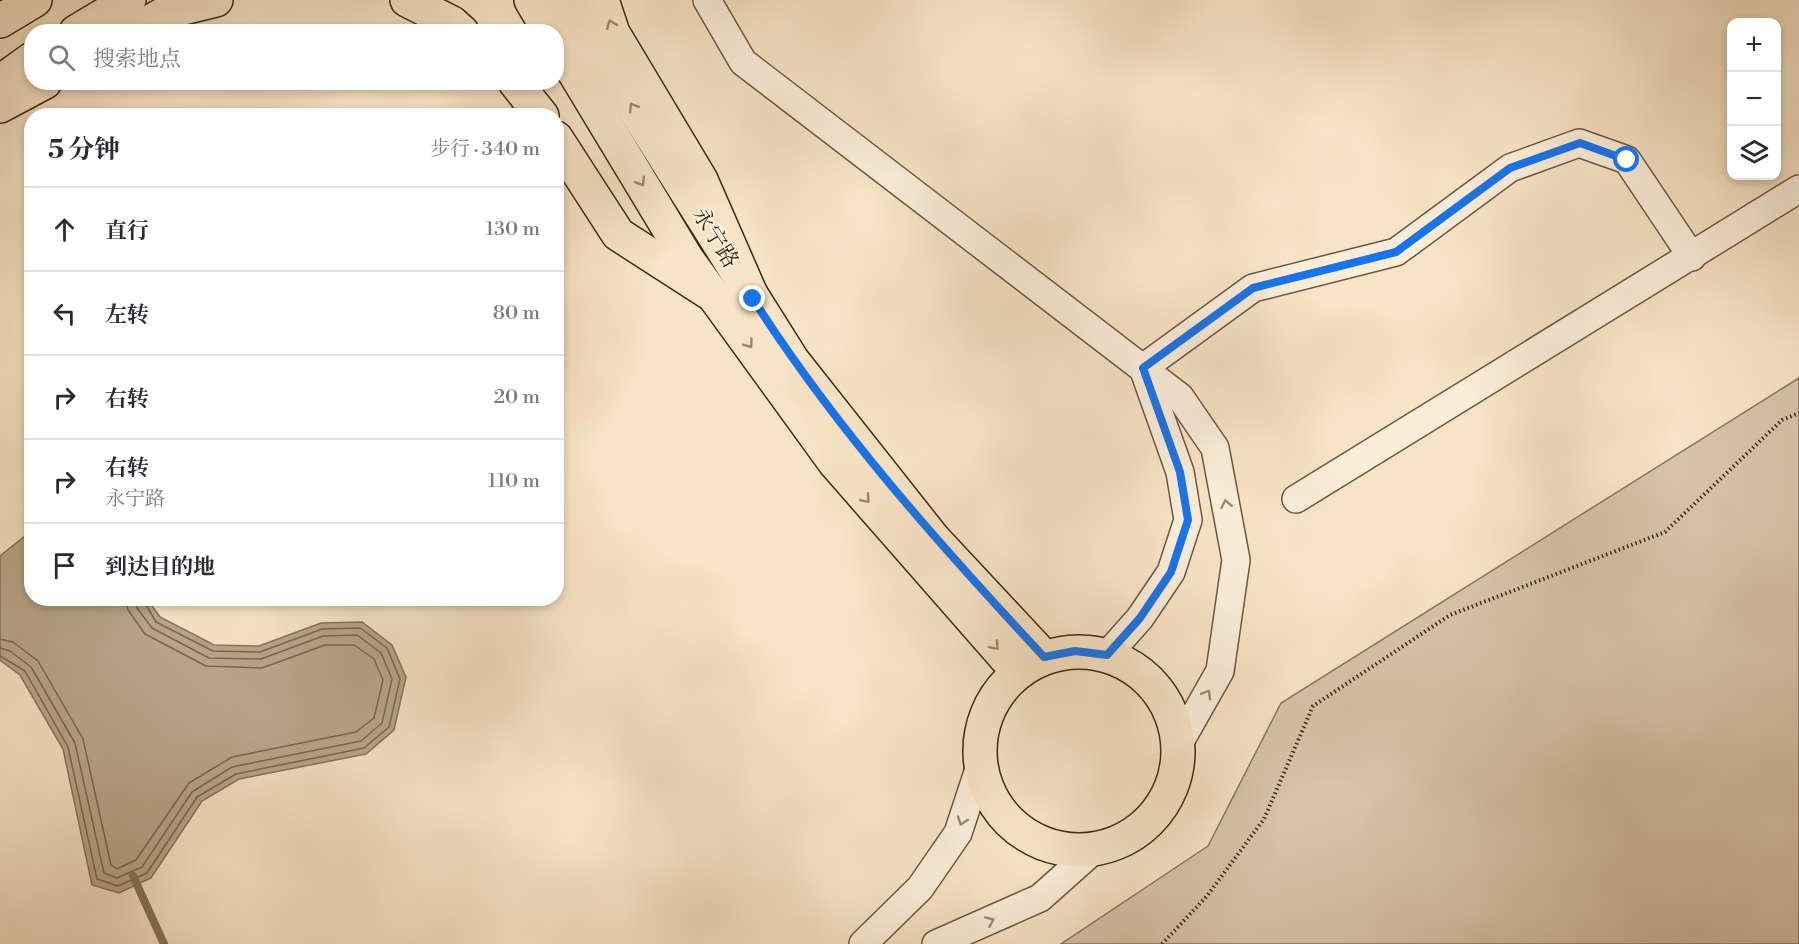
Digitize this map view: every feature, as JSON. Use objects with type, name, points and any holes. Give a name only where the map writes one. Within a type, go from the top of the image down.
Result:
[{"type":"main road","points":[[0,21],[35,0]]},
{"type":"main road","points":[[89,24],[129,0]]},
{"type":"main road","points":[[147,24],[168,12],[216,0]]},
{"type":"main road","points":[[406,0],[453,24]]},
{"type":"main road","points":[[531,0],[545,24]]},
{"type":"main road","name":"永宁路","points":[[566,0],[793,361],[1031,664]]},
{"type":"main road","points":[[602,0],[614,33],[701,180],[753,299]]},
{"type":"main road","name":"永宁路","points":[[564,55],[687,259],[835,463],[1031,664]]},
{"type":"main road","points":[[0,82],[24,64]]},
{"type":"main road","points":[[0,106],[30,90]]},
{"type":"main road","points":[[521,90],[536,108]]},
{"type":"main road","points":[[564,150],[618,234],[714,296]]},
{"type":"main road","points":[[1075,651],[1107,655],[1134,668],[1156,688],[1172,715],[1178,745],[1176,774],[1165,801],[1139,829],[1123,840],[1095,849],[1064,849],[1034,840],[1008,821],[990,795],[980,766],[980,739],[986,713],[999,691],[1031,664],[1075,651]]},
{"type":"street","points":[[707,0],[743,62],[1180,398],[1215,448],[1236,560],[1220,671],[1178,745]]},
{"type":"street","points":[[1143,368],[1253,288],[1396,252],[1510,168],[1580,143],[1627,160],[1692,257]]},
{"type":"street","points":[[1296,500],[1799,189]]},
{"type":"street","points":[[1107,655],[1140,618],[1171,572],[1188,520],[1180,472],[1143,368]]},
{"type":"street","points":[[863,944],[920,888],[958,833],[980,766]]},
{"type":"street","points":[[936,944],[1040,898],[1095,849]]},
{"type":"path","points":[[1162,944],[1207,896],[1264,819],[1313,706],[1450,615],[1665,532],[1782,420],[1799,413]]},
{"type":"shaded area","points":[[1799,378],[1799,944],[1061,944],[1208,846],[1281,703]]},
{"type":"water","points":[[24,537],[24,606],[152,606],[160,617],[214,645],[259,646],[321,623],[362,622],[392,645],[406,677],[394,730],[366,754],[239,779],[202,801],[151,878],[119,893],[92,885],[63,749],[20,675],[0,660],[0,556]]},
{"type":"waterway","points":[[133,876],[164,944]]},
{"type":"route","points":[[753,299],[793,361],[933,538],[1044,657],[1075,651],[1107,655],[1140,618],[1171,572],[1188,520],[1180,472],[1143,368],[1253,288],[1396,252],[1510,168],[1580,143],[1627,160]]}]
